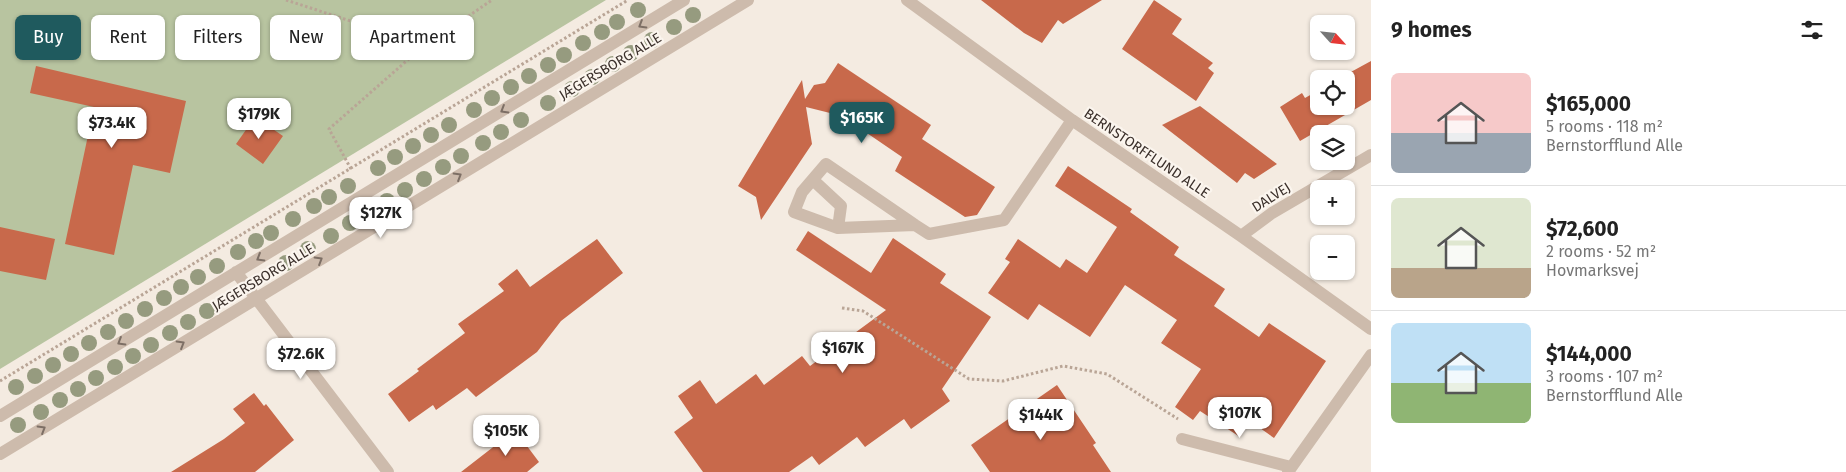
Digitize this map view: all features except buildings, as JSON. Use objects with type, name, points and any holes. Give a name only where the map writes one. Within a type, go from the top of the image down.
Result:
[{"type":"street","name":"JÆGERSBORG ALLE","points":[[0,416],[684,0]]},
{"type":"street","name":"JÆGERSBORG ALLE","points":[[0,454],[748,0]]},
{"type":"street","name":"BERNSTORFFLUND ALLE","points":[[907,0],[1072,120],[1241,236],[1371,329]]},
{"type":"street","points":[[915,225],[838,228],[794,212],[802,192],[826,164],[929,234],[1004,220],[1072,120]]},
{"type":"street","name":"DALVEJ","points":[[1241,236],[1272,213],[1371,155]]},
{"type":"street","points":[[813,180],[841,206],[838,228]]},
{"type":"street","points":[[236,272],[388,472]]},
{"type":"street","points":[[1182,439],[1290,469],[1371,355]]},
{"type":"path","points":[[286,0],[351,21]]},
{"type":"path","points":[[470,15],[492,0]]},
{"type":"path","points":[[0,381],[628,0]]},
{"type":"path","points":[[351,168],[328,129],[407,60]]},
{"type":"path","points":[[842,308],[864,311],[969,379],[1003,381],[1063,366],[1107,374],[1180,420],[1182,439]]},
{"type":"green space","points":[[0,0],[606,0],[0,369]]}]
